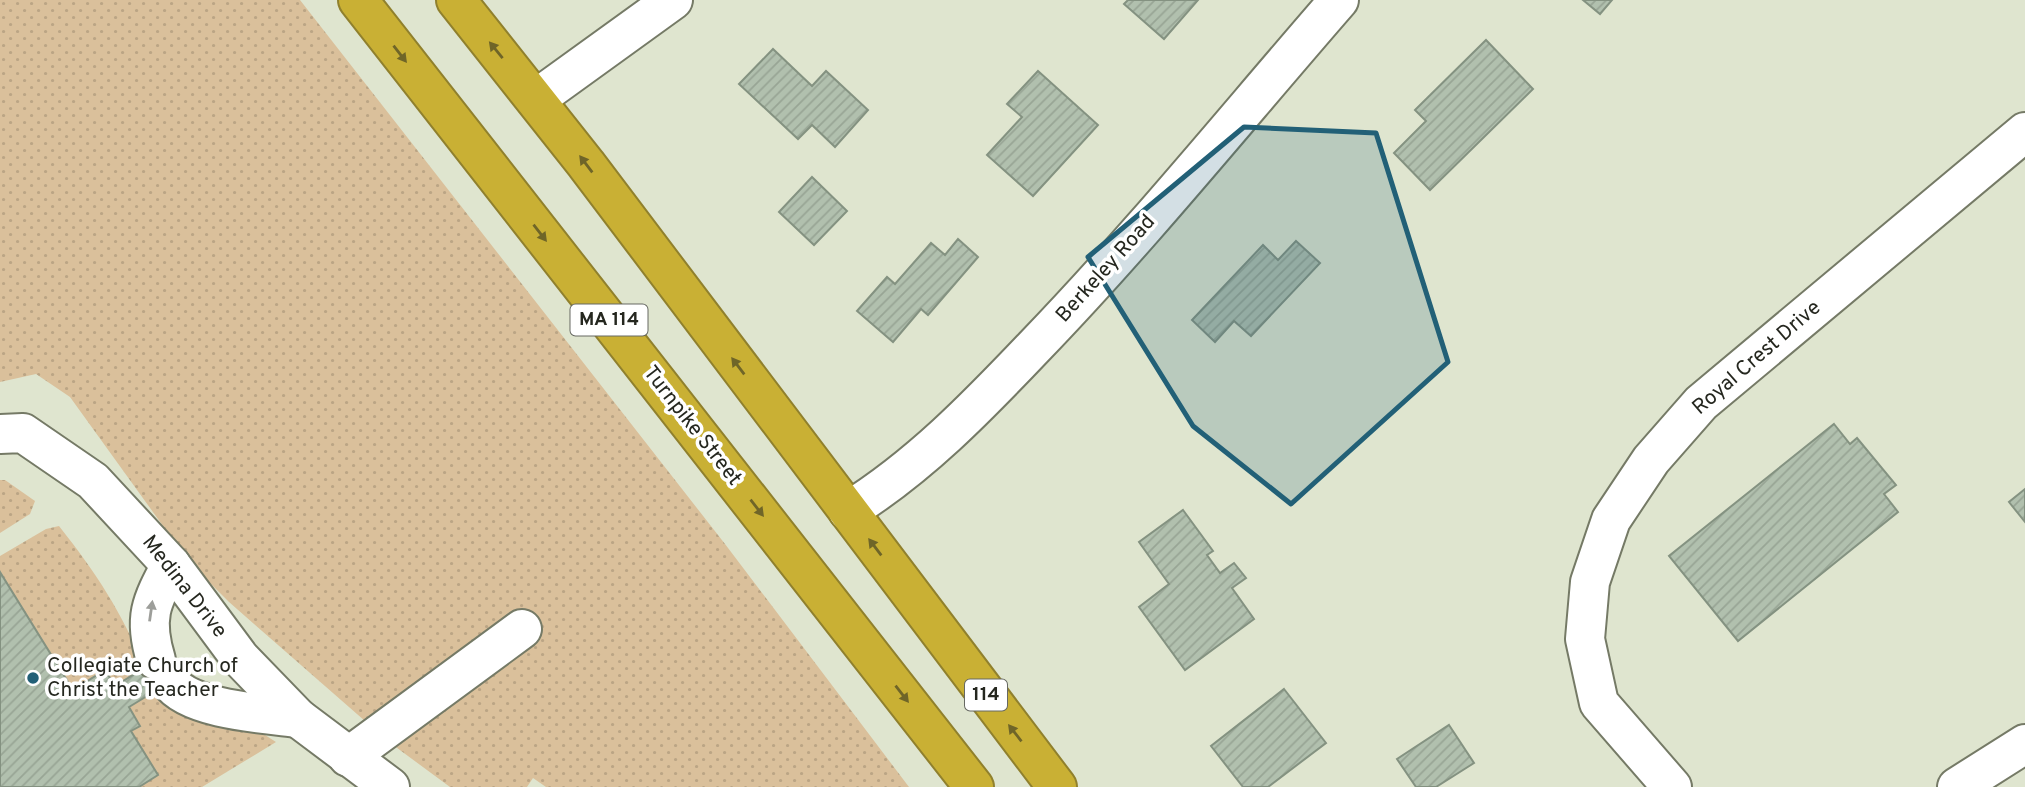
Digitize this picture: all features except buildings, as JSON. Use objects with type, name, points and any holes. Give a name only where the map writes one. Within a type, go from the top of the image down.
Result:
[{"type":"highway","name":"Turnpike Street","points":[[358,0],[974,787]]},
{"type":"highway","points":[[456,0],[536,99],[848,511]]},
{"type":"highway","name":"114","points":[[848,511],[1057,787]]},
{"type":"street","points":[[536,99],[673,0]]},
{"type":"street","name":"Berkeley Road","points":[[848,511],[891,484],[990,393],[1042,339],[1165,204],[1339,0]]},
{"type":"street","name":"Royal Crest Drive","points":[[1671,787],[1599,703],[1596,690],[1585,639],[1590,582],[1611,520],[1651,460],[1701,403],[2025,132]]},
{"type":"street","name":"Medina Drive","points":[[0,434],[23,433],[93,481],[172,565],[240,658],[298,718],[390,787]]},
{"type":"street","points":[[172,565],[150,603],[148,632],[163,671],[175,688],[200,700],[237,711],[298,718]]},
{"type":"street","points":[[348,757],[522,629]]},
{"type":"street","points":[[1957,787],[2025,744]]},
{"type":"highlighted area","points":[[1244,127],[1376,133],[1448,362],[1291,504],[1193,426],[1088,257]]},
{"type":"shaded area","points":[[0,0],[300,0],[725,544],[909,787],[546,787],[533,778],[527,787],[450,787],[389,742],[229,602],[189,562],[70,397],[36,374],[0,382]]},
{"type":"shaded area","points":[[0,480],[5,480],[35,501],[30,514],[0,533]]},
{"type":"shaded area","points":[[59,526],[107,594],[145,668],[115,686],[105,670],[73,690],[0,572],[0,556],[46,529]]},
{"type":"shaded area","points":[[157,690],[254,728],[276,742],[202,787],[139,787],[131,731],[140,725],[129,707]]},
{"type":"place","name":"Collegiate Church of Christ the Teacher","points":[[33,678]]}]
